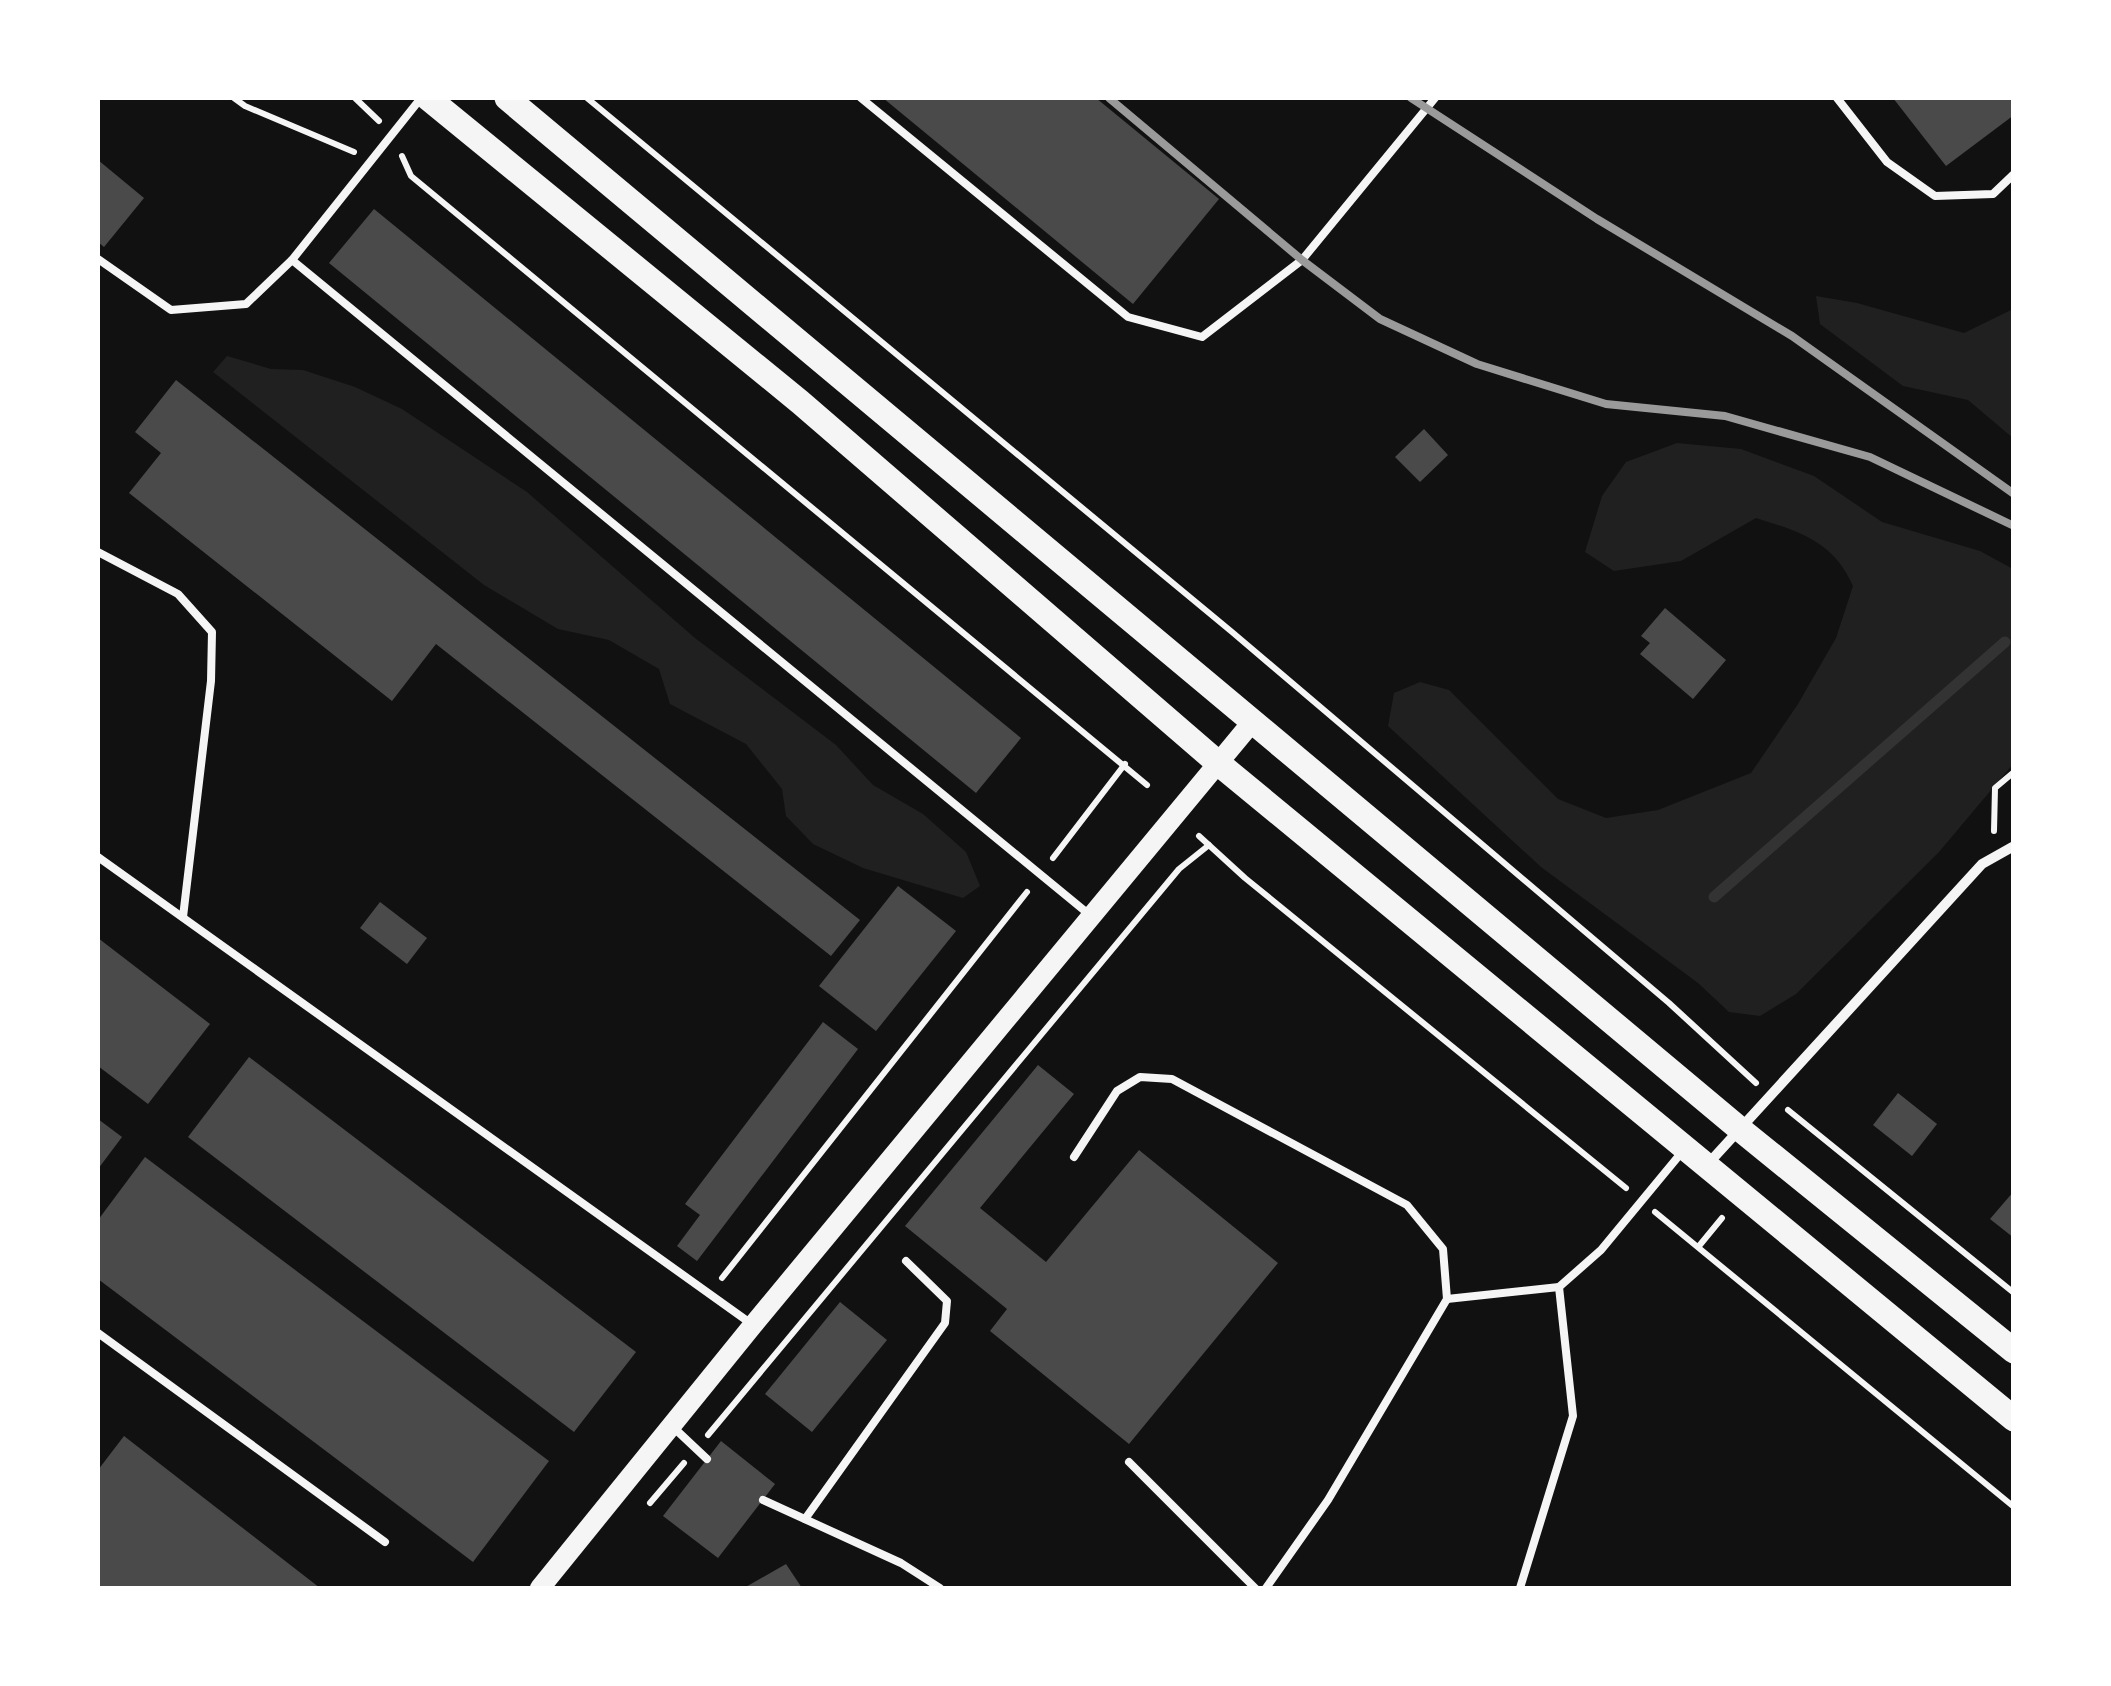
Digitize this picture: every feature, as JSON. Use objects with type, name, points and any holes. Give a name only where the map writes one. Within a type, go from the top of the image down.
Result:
[{"type":"main road","points":[[425,98],[800,402],[1218,763],[2014,1419]]},
{"type":"main road","points":[[507,98],[1741,1130],[2014,1351]]},
{"type":"main road","points":[[540,1588],[1252,721]]},
{"type":"street","points":[[1706,1166],[1982,864],[2014,846]]},
{"type":"lane","points":[[98,259],[171,310],[246,304],[292,260],[425,98]]},
{"type":"lane","points":[[861,98],[1128,317],[1202,337],[1302,260],[1435,98]]},
{"type":"lane","points":[[1837,98],[1887,162],[1934,196],[1992,194],[2014,174]]},
{"type":"lane","points":[[292,260],[1091,916]]},
{"type":"lane","points":[[98,552],[178,594],[212,632],[211,681],[183,918]]},
{"type":"lane","points":[[98,857],[753,1325]]},
{"type":"lane","points":[[1074,1156],[1117,1092],[1140,1077],[1172,1078],[1407,1204],[1443,1249],[1447,1298],[1328,1500],[1266,1588]]},
{"type":"lane","points":[[1447,1298],[1559,1287],[1601,1250],[1685,1148]]},
{"type":"lane","points":[[805,1519],[945,1323],[947,1302],[906,1261]]},
{"type":"lane","points":[[1520,1588],[1573,1416],[1559,1287]]},
{"type":"lane","points":[[98,1333],[385,1542]]},
{"type":"lane","points":[[673,1427],[707,1459]]},
{"type":"lane","points":[[1129,1462],[1255,1588]]},
{"type":"lane","points":[[763,1500],[901,1563],[940,1588]]},
{"type":"path","points":[[234,98],[411,176],[1147,784]]},
{"type":"path","points":[[355,98],[393,134],[411,176]]},
{"type":"path","points":[[587,98],[1247,645],[1669,1003],[1771,1097],[2014,1293]]},
{"type":"path","points":[[708,1294],[1126,764]]},
{"type":"path","points":[[1994,857],[1995,788],[2014,772]]},
{"type":"path","points":[[1199,836],[2014,1507]]},
{"type":"path","points":[[648,1505],[1179,869],[1209,845]]},
{"type":"path","points":[[1698,1246],[1726,1213]]},
{"type":"shaded area","points":[[1816,296],[1857,303],[1964,333],[2013,309],[2013,438],[1968,400],[1903,386],[1820,324]]},
{"type":"shaded area","points":[[227,356],[271,369],[303,370],[355,387],[402,409],[527,492],[695,638],[836,745],[873,785],[923,814],[966,852],[980,886],[963,898],[863,868],[813,844],[786,816],[782,789],[746,744],[670,704],[659,669],[609,640],[558,629],[484,585],[213,372]]},
{"type":"shaded area","points":[[1677,443],[1741,449],[1814,476],[1882,522],[1980,551],[2013,569],[2013,764],[1939,852],[1796,994],[1760,1016],[1729,1012],[1698,983],[1541,867],[1388,726],[1394,693],[1420,682],[1449,690],[1558,799],[1606,818],[1658,810],[1751,773],[1798,704],[1836,638],[1853,586],[1836,558],[1814,540],[1756,518],[1681,561],[1614,571],[1585,552],[1602,496],[1626,462]]},
{"type":"building","points":[[883,98],[1096,98],[1219,199],[1133,304]]},
{"type":"building","points":[[1893,98],[2014,98],[2014,115],[1946,166]]},
{"type":"building","points":[[98,160],[144,198],[104,247],[98,242]]},
{"type":"building","points":[[374,209],[1021,738],[976,793],[329,263]]},
{"type":"building","points":[[176,380],[860,920],[831,956],[436,644],[392,701],[129,493],[161,453],[135,432]]},
{"type":"building","points":[[1424,429],[1448,455],[1420,482],[1395,457]]},
{"type":"building","points":[[1665,608],[1726,660],[1693,699],[1640,654],[1650,643],[1641,636]]},
{"type":"building","points":[[898,886],[956,931],[876,1031],[819,986]]},
{"type":"building","points":[[380,902],[427,938],[407,964],[360,928]]},
{"type":"building","points":[[98,938],[210,1024],[148,1104],[98,1066]]},
{"type":"building","points":[[823,1022],[858,1049],[697,1261],[677,1246],[700,1215],[685,1204]]},
{"type":"building","points":[[249,1057],[636,1352],[574,1432],[188,1137]]},
{"type":"building","points":[[1038,1065],[1074,1094],[980,1208],[1046,1262],[1139,1150],[1278,1263],[1129,1444],[990,1331],[1007,1309],[905,1226]]},
{"type":"building","points":[[1898,1093],[1937,1124],[1912,1156],[1873,1125]]},
{"type":"building","points":[[98,1119],[122,1137],[98,1169]]},
{"type":"building","points":[[145,1157],[549,1461],[473,1562],[98,1279],[98,1220]]},
{"type":"building","points":[[2014,1191],[2014,1238],[1990,1219]]},
{"type":"building","points":[[840,1302],[887,1340],[812,1432],[765,1394]]},
{"type":"building","points":[[124,1436],[320,1588],[98,1588],[98,1470]]},
{"type":"building","points":[[721,1441],[775,1484],[718,1558],[663,1516]]},
{"type":"building","points":[[786,1564],[802,1588],[744,1588]]},
{"type":"waterway","points":[[1714,897],[2005,642]]},
{"type":"railway","points":[[1109,98],[1302,260],[1380,319],[1477,364],[1606,404],[1725,416],[1870,457],[2014,526]]},
{"type":"railway","points":[[1411,98],[1597,219],[1792,336],[2014,494]]}]
